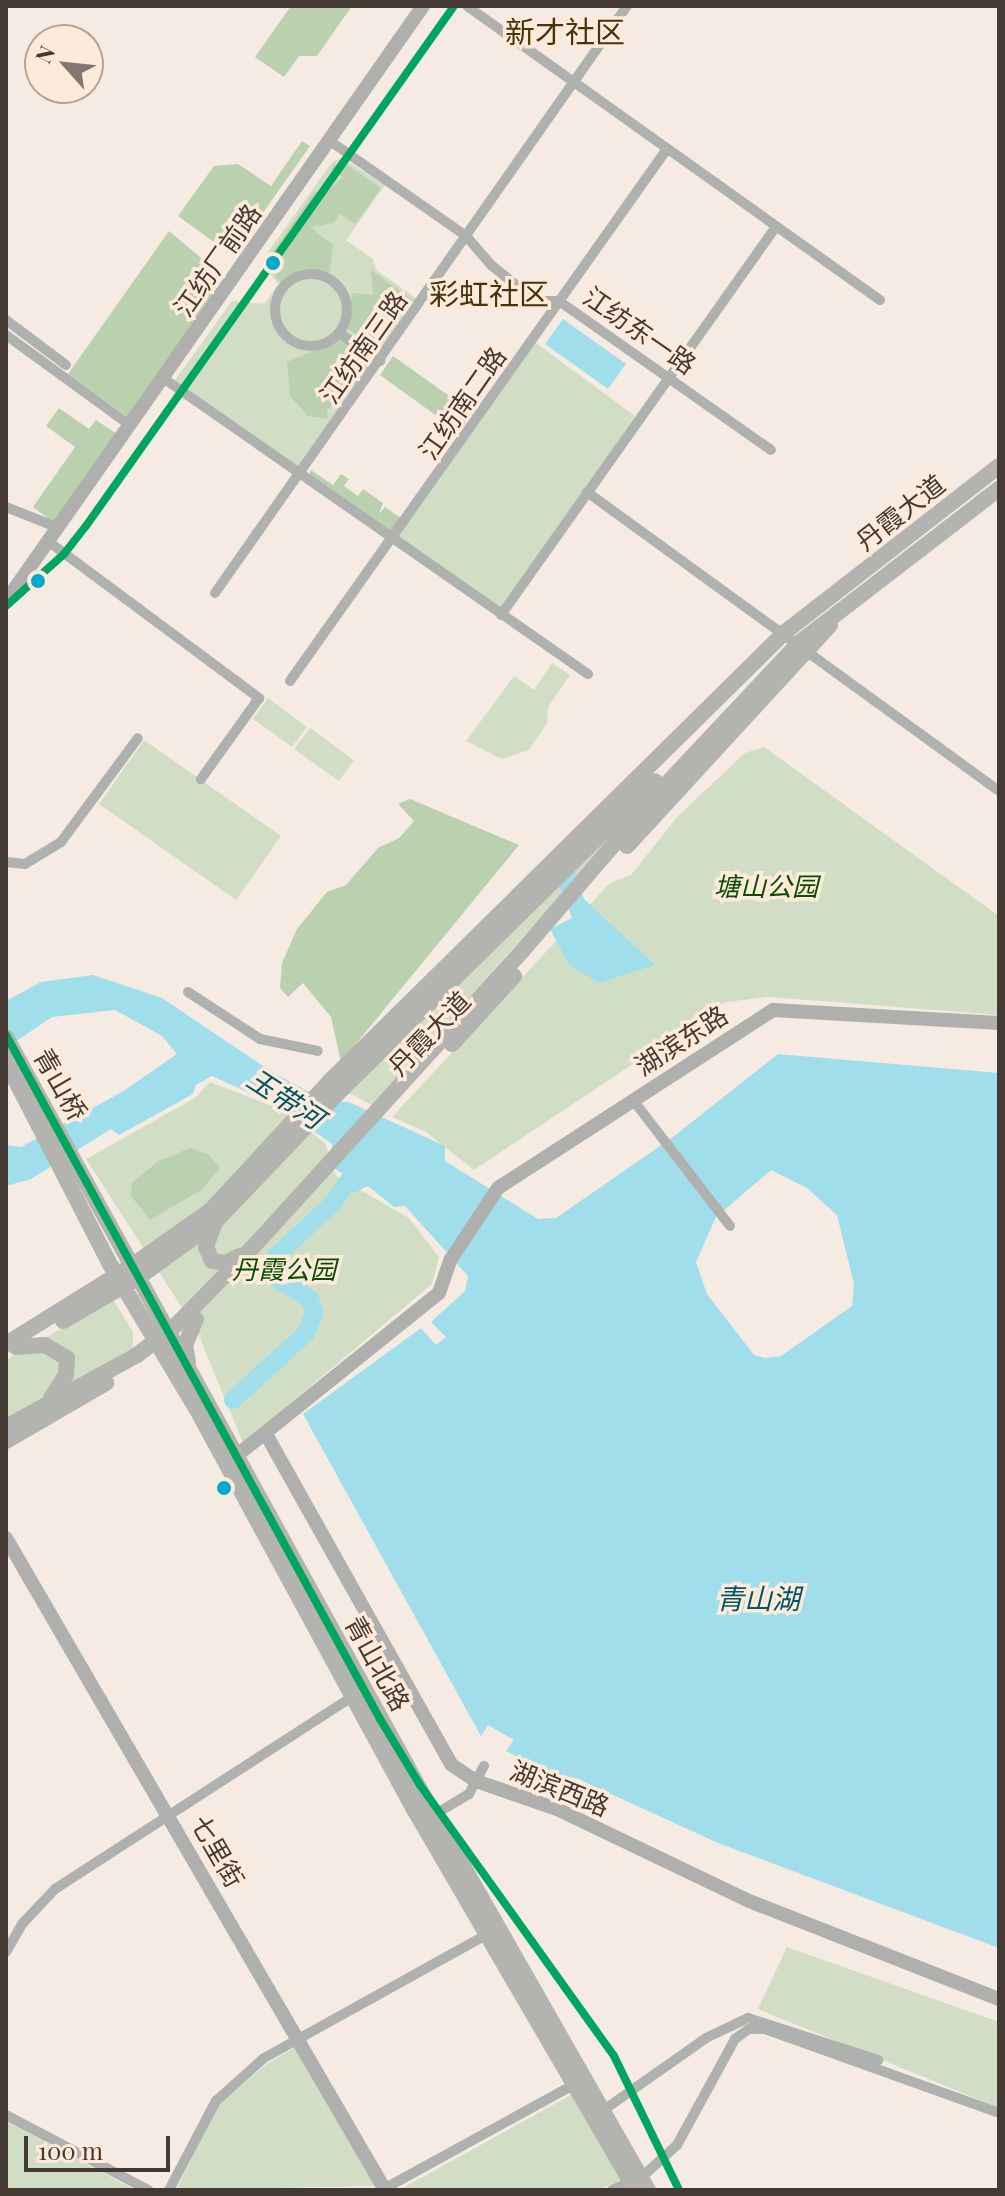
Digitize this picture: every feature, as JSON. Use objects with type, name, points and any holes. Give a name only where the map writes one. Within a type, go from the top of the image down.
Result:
[{"type":"main road","name":"丹霞大道","points":[[136,1271],[182,1230],[211,1210],[336,1085],[837,602],[999,466]]},
{"type":"main road","name":"丹霞大道","points":[[6,1427],[164,1341],[381,1112],[489,1005],[666,802],[795,642],[837,602],[999,489]]},
{"type":"main road","name":"青山桥","points":[[6,1037],[74,1156]]},
{"type":"main road","name":"青山桥","points":[[6,1062],[59,1166]]},
{"type":"main road","name":"丹霞大道","points":[[9,1348],[214,1223],[286,1138]]},
{"type":"main road","name":"青山北路","points":[[74,1156],[136,1271],[164,1341]]},
{"type":"main road","name":"丹霞大道","points":[[6,1441],[130,1369],[196,1319],[331,1165]]},
{"type":"main road","name":"青山北路","points":[[59,1166],[120,1281],[164,1341],[187,1380],[599,2113],[642,2182]]},
{"type":"main road","points":[[214,1223],[206,1247],[212,1261],[226,1263],[252,1248]]},
{"type":"main road","points":[[114,1232],[126,1243],[147,1245],[182,1230]]},
{"type":"main road","points":[[64,1308],[99,1277],[103,1261],[98,1242]]},
{"type":"main road","name":"丹霞大道","points":[[9,1348],[64,1308],[120,1281]]},
{"type":"main road","points":[[187,1380],[185,1345],[196,1319]]},
{"type":"main road","points":[[9,1348],[45,1345],[67,1358],[66,1375],[48,1402]]},
{"type":"main road","points":[[130,1369],[159,1363],[187,1380]]},
{"type":"main road","name":"青山北路","points":[[231,1460],[355,1695],[488,1934],[575,2084],[599,2113]]},
{"type":"street","name":"江纺厂前路","points":[[6,601],[423,6]]},
{"type":"street","points":[[467,6],[880,300]]},
{"type":"street","name":"江纺南三路","points":[[215,593],[381,361],[627,6]]},
{"type":"street","name":"江纺东一路","points":[[330,141],[466,236],[491,265],[536,301],[559,301],[771,450]]},
{"type":"street","name":"江纺南二路","points":[[290,681],[393,540],[667,149]]},
{"type":"street","points":[[501,615],[776,226]]},
{"type":"street","points":[[309,274],[332,280],[348,311],[339,333],[308,346],[287,337],[276,316],[287,283],[309,274]]},
{"type":"street","points":[[6,320],[66,365]]},
{"type":"street","points":[[339,333],[381,361]]},
{"type":"street","points":[[6,335],[130,425]]},
{"type":"street","points":[[163,378],[588,674]]},
{"type":"street","points":[[587,492],[999,791]]},
{"type":"street","points":[[6,510],[55,534],[259,698],[201,779]]},
{"type":"street","points":[[6,862],[25,864],[61,842],[138,738]]},
{"type":"street","points":[[188,992],[260,1039],[318,1051]]},
{"type":"street","name":"湖滨东路","points":[[267,1436],[439,1293],[451,1259],[498,1188],[773,1010],[999,1023]]},
{"type":"street","points":[[633,1100],[730,1226]]},
{"type":"street","points":[[231,1460],[267,1436]]},
{"type":"street","name":"湖滨西路","points":[[267,1436],[426,1726],[452,1765],[476,1781],[557,1809],[749,1901],[999,1999]]},
{"type":"street","name":"七里街","points":[[6,1538],[170,1815],[384,2190]]},
{"type":"street","points":[[6,1952],[22,1924],[55,1889],[355,1695]]},
{"type":"street","points":[[434,1815],[469,1794],[484,1766]]},
{"type":"street","points":[[169,2190],[216,2101],[264,2058],[488,1934]]},
{"type":"street","points":[[599,2113],[706,2038],[748,2018],[999,2107]]},
{"type":"street","points":[[612,2190],[642,2182],[685,2133],[735,2039],[749,2029],[779,2034],[999,2113]]},
{"type":"street","points":[[384,2190],[575,2084]]},
{"type":"street","points":[[6,2115],[148,2190]]},
{"type":"green space","points":[[291,6],[352,6],[317,56],[299,56],[284,77],[255,57]]},
{"type":"green space","points":[[302,141],[310,146],[241,244],[218,245],[178,216],[214,166],[238,164],[271,186]]},
{"type":"green space","points":[[342,158],[385,185],[346,240],[373,259],[376,270],[420,301],[300,471],[173,383],[232,301],[264,304],[278,284],[261,262],[332,162]]},
{"type":"green space","points":[[335,164],[349,166],[381,188],[355,224],[340,214],[333,223],[310,227],[333,245],[330,272],[303,269],[281,283],[265,263],[315,191],[322,196],[343,177],[331,169]]},
{"type":"green space","points":[[169,231],[213,268],[215,295],[128,417],[68,374]]},
{"type":"green space","points":[[371,270],[414,301],[390,305],[394,326],[387,338],[366,342],[348,329],[352,293],[373,295]]},
{"type":"green space","points":[[342,339],[375,361],[358,384],[327,410],[328,419],[308,416],[290,396],[287,362]]},
{"type":"green space","points":[[533,341],[635,416],[501,615],[393,540]]},
{"type":"green space","points":[[393,356],[473,413],[459,432],[380,375]]},
{"type":"green space","points":[[59,408],[89,429],[96,420],[120,436],[57,525],[33,507],[75,447],[46,426]]},
{"type":"green space","points":[[311,470],[333,485],[341,474],[349,479],[344,486],[358,496],[363,489],[383,503],[379,514],[385,507],[399,517],[407,516],[394,535],[308,476]]},
{"type":"green space","points":[[552,663],[570,675],[548,707],[547,723],[529,750],[502,759],[466,741],[514,676],[534,690]]},
{"type":"green space","points":[[268,698],[307,727],[292,747],[253,719]]},
{"type":"green space","points":[[310,728],[354,760],[339,781],[294,749]]},
{"type":"green space","points":[[144,740],[281,836],[236,900],[99,804]]},
{"type":"green space","name":"塘山公园","points":[[764,747],[999,916],[999,1015],[768,997],[726,1002],[474,1170],[426,1132],[392,1117],[610,883],[631,875],[678,816],[745,753]]},
{"type":"green space","points":[[661,783],[372,1105],[349,1093]]},
{"type":"green space","points":[[410,799],[519,845],[341,1062],[331,1017],[303,983],[288,997],[280,988],[282,963],[297,929],[327,892],[346,885],[378,848],[399,838],[414,821],[398,804]]},
{"type":"green space","name":"丹霞公园","points":[[210,1082],[280,1109],[325,1143],[336,1176],[409,1218],[439,1257],[432,1284],[243,1443],[197,1331],[86,1159],[195,1098]]},
{"type":"green space","points":[[190,1148],[208,1154],[220,1168],[201,1190],[150,1220],[131,1196],[132,1183],[157,1162]]},
{"type":"green space","points":[[113,1299],[133,1332],[133,1348],[6,1421],[6,1360]]},
{"type":"green space","points":[[787,1947],[999,2022],[999,2108],[758,2009]]},
{"type":"green space","points":[[296,2047],[375,2186],[176,2190],[218,2105],[268,2063]]},
{"type":"green space","points":[[573,2094],[623,2180],[597,2190],[399,2190]]},
{"type":"green space","points":[[6,2121],[135,2190],[6,2190]]},
{"type":"water","points":[[563,319],[626,364],[608,389],[545,344]]},
{"type":"water","points":[[571,859],[584,899],[655,965],[599,983],[569,965],[550,929],[572,918],[564,892],[554,884]]},
{"type":"water","name":"青山湖","points":[[93,975],[162,998],[272,1072],[324,1100],[349,1102],[445,1146],[445,1161],[538,1219],[556,1218],[673,1137],[778,1054],[999,1073],[999,1948],[718,1843],[576,1778],[549,1773],[506,1751],[514,1740],[488,1725],[481,1736],[303,1414],[421,1328],[436,1345],[446,1337],[431,1322],[465,1291],[468,1276],[405,1206],[394,1207],[368,1186],[354,1193],[343,1188],[346,1176],[331,1166],[332,1144],[280,1107],[212,1076],[196,1085],[193,1094],[119,1135],[111,1129],[31,1179],[6,1186],[6,1145],[21,1147],[122,1092],[177,1054],[162,1036],[115,1010],[52,1017],[6,1048],[6,1001],[41,982]],"holes":[[[771,1170],[807,1188],[837,1215],[854,1284],[852,1306],[781,1356],[765,1358],[754,1355],[707,1294],[696,1262],[716,1217]]]},
{"type":"waterway","points":[[233,1400],[306,1333],[314,1313],[310,1299],[273,1276],[276,1256],[333,1203],[356,1170]]},
{"type":"transit line","points":[[6,606],[64,554],[86,526],[454,6]]},
{"type":"transit line","points":[[6,1035],[380,1719],[420,1785],[614,2056],[679,2190]]},
{"type":"district","name":"新才社区","points":[[565,31]]},
{"type":"district","name":"彩虹社区","points":[[489,293]]},
{"type":"water label","name":"玉带河","points":[[286,1098]]}]
